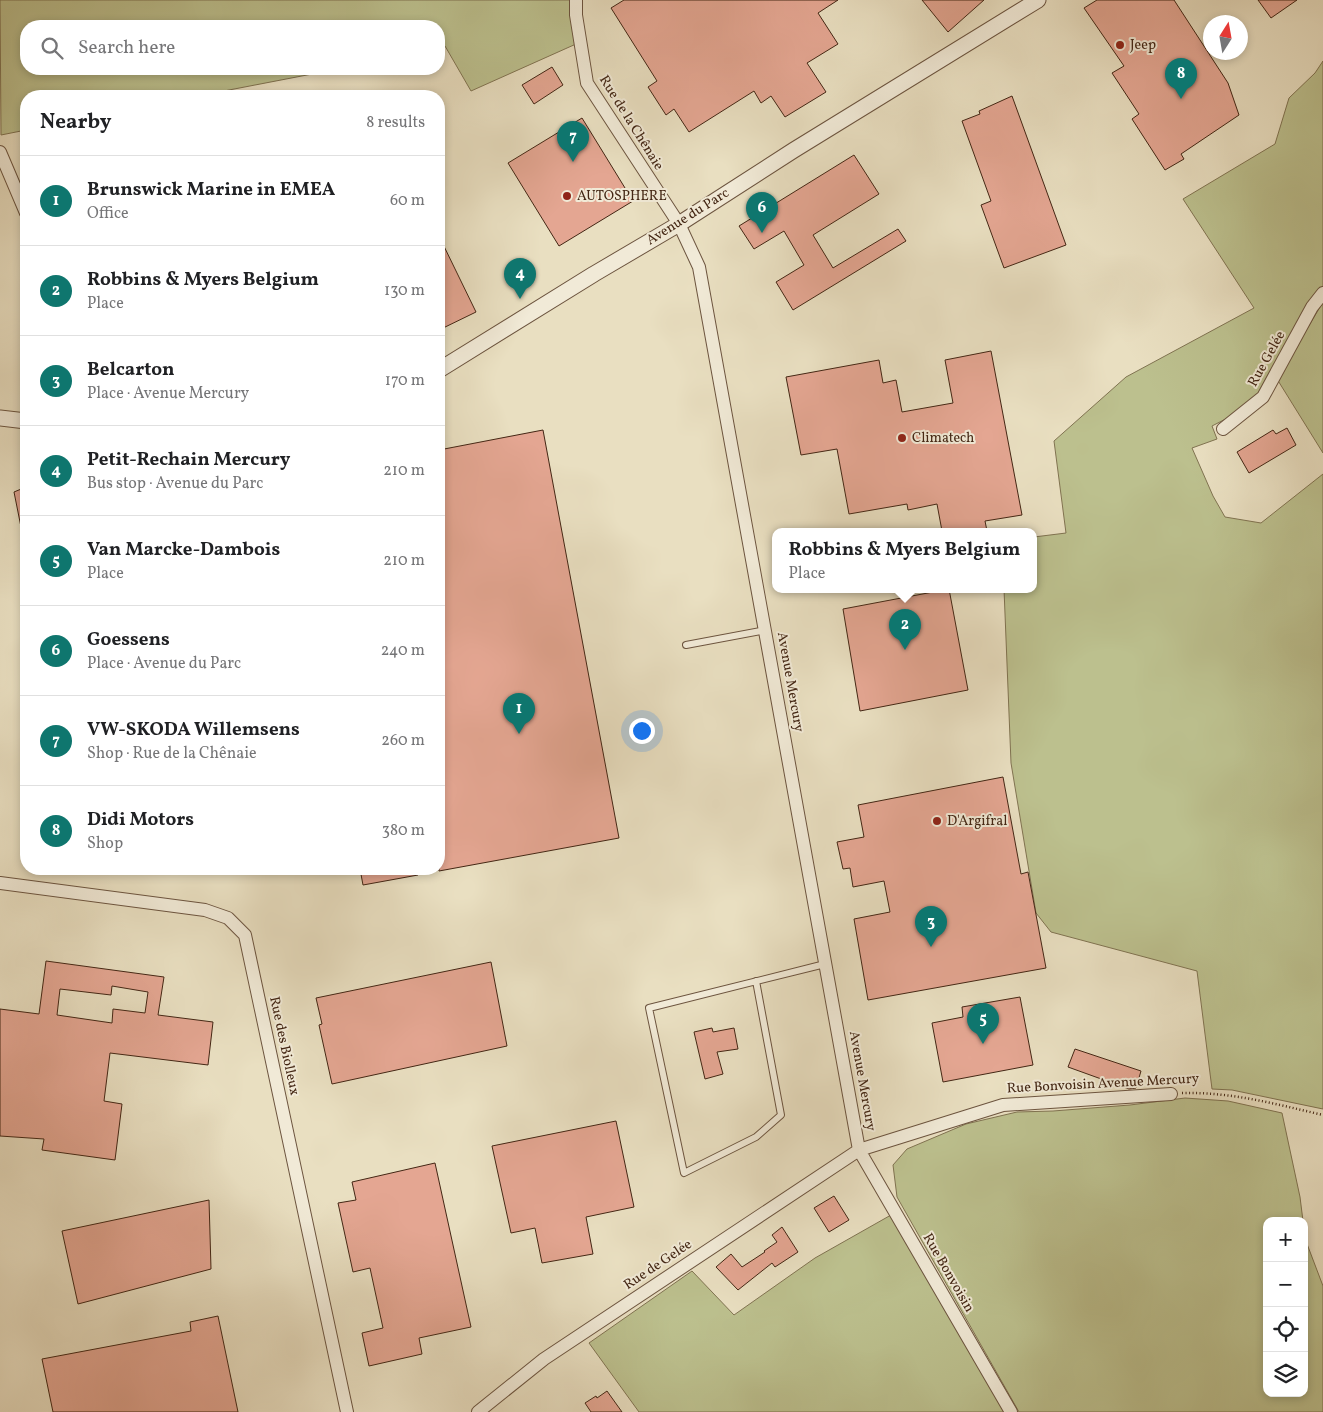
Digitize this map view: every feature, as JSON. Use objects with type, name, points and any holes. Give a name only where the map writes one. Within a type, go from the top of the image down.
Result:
[{"type":"street","name":"Rue de la Chênaie","points":[[576,0],[576,15],[587,83],[679,224]]},
{"type":"street","name":"Avenue du Parc","points":[[445,366],[679,224],[794,150],[1038,0]]},
{"type":"street","points":[[0,152],[20,199]]},
{"type":"street","name":"Avenue Mercury","points":[[679,224],[699,267],[859,1150]]},
{"type":"street","name":"Rue Gelée","points":[[1223,429],[1263,397],[1312,307],[1323,293]]},
{"type":"street","points":[[0,418],[20,420]]},
{"type":"street","name":"Rue des Biolleux","points":[[0,882],[205,910],[228,918],[244,935],[347,1412]]},
{"type":"street","name":"Rue Bonvoisin Avenue Mercury","points":[[859,1150],[1003,1104],[1171,1094]]},
{"type":"street","name":"Rue de Gelée","points":[[478,1412],[544,1359],[859,1150]]},
{"type":"street","name":"Rue Bonvoisin","points":[[859,1150],[1011,1412]]},
{"type":"lane","points":[[686,645],[766,630]]},
{"type":"lane","points":[[756,981],[781,1115],[756,1137],[684,1173],[649,1008],[756,981],[825,964]]},
{"type":"path","name":"Rue Bonvoisin Avenue Mercury","points":[[1171,1094],[1211,1093],[1245,1097],[1323,1115]]},
{"type":"green space","points":[[0,0],[576,0],[576,44],[471,91],[445,46],[445,20],[20,20],[20,75],[307,75],[229,90],[20,90],[20,131],[1,135]]},
{"type":"green space","points":[[1323,61],[1323,287],[1270,376],[1249,407],[1212,426],[1217,439],[1192,448],[1213,496],[1225,517],[1261,523],[1323,474],[1323,1109],[1232,1090],[1212,1089],[1197,971],[1051,932],[1036,913],[1011,763],[1004,593],[1037,593],[1037,537],[1066,533],[1054,441],[1126,377],[1254,308],[1183,199],[1275,144],[1289,98],[1315,73]]},
{"type":"green space","points":[[1323,302],[1323,453],[1277,379]]},
{"type":"green space","points":[[1185,1098],[1228,1101],[1282,1113],[1302,1217],[1263,1217],[1263,1397],[1308,1397],[1308,1247],[1323,1286],[1323,1412],[1019,1412],[897,1197],[893,1165],[907,1149],[966,1124],[1017,1112],[1130,1105]]},
{"type":"green space","points":[[891,1215],[1006,1412],[639,1412],[589,1343],[692,1271],[734,1315],[815,1258]]},
{"type":"building","points":[[624,0],[838,0],[818,13],[838,44],[807,63],[826,92],[785,117],[771,96],[761,103],[754,91],[689,132],[674,109],[666,115],[648,87],[657,81],[611,8]]},
{"type":"building","points":[[922,0],[984,0],[948,32]]},
{"type":"building","points":[[1097,0],[1174,0],[1203,45],[1203,60],[1213,60],[1228,83],[1239,115],[1181,154],[1184,159],[1165,170],[1132,119],[1139,114],[1112,73],[1124,66],[1084,8]]},
{"type":"building","points":[[1258,0],[1297,0],[1271,18]]},
{"type":"building","points":[[552,67],[563,85],[534,104],[522,85]]},
{"type":"building","points":[[1012,96],[1066,245],[1004,268],[981,205],[991,201],[962,121],[980,114],[979,111]]},
{"type":"building","points":[[582,118],[633,201],[559,246],[508,163]]},
{"type":"building","points":[[854,155],[879,194],[813,235],[833,268],[898,229],[906,241],[793,310],[776,282],[804,265],[784,231],[754,249],[739,226]]},
{"type":"building","points":[[445,248],[476,312],[445,327]]},
{"type":"building","name":"Climatech","points":[[991,351],[1022,515],[985,521],[986,528],[941,528],[937,504],[908,510],[907,504],[849,514],[837,449],[801,455],[786,377],[879,360],[883,383],[896,380],[902,412],[953,403],[945,360]]},
{"type":"building","points":[[1287,428],[1296,445],[1249,473],[1237,452],[1273,430],[1276,434]]},
{"type":"building","points":[[543,430],[619,838],[445,870],[445,449]]},
{"type":"building","points":[[20,490],[20,522],[14,492]]},
{"type":"building","points":[[928,593],[950,593],[968,690],[860,711],[843,609]]},
{"type":"building","points":[[1003,777],[1021,874],[1028,872],[1046,968],[868,1000],[854,919],[890,912],[884,881],[853,887],[850,868],[843,869],[837,842],[864,837],[858,805]]},
{"type":"building","points":[[361,875],[418,875],[363,885]]},
{"type":"building","points":[[46,961],[164,977],[158,1015],[213,1022],[208,1065],[110,1053],[104,1101],[122,1104],[115,1160],[42,1150],[44,1139],[0,1136],[0,1009],[39,1014]],"holes":[[[112,986],[148,992],[145,1013],[113,1009],[112,1023],[57,1015],[60,989],[111,995]]]},
{"type":"building","points":[[491,962],[507,1046],[332,1084],[319,1025],[322,1024],[316,998]]},
{"type":"building","points":[[1020,997],[1033,1065],[943,1082],[932,1023],[963,1017],[962,1007]]},
{"type":"building","points":[[712,1028],[713,1032],[734,1028],[738,1049],[717,1052],[723,1074],[705,1079],[694,1032]]},
{"type":"building","points":[[1075,1049],[1141,1071],[1136,1088],[1129,1089],[1068,1067]]},
{"type":"building","points":[[616,1121],[634,1207],[586,1217],[593,1254],[542,1263],[535,1228],[511,1233],[492,1146]]},
{"type":"building","points":[[435,1163],[471,1327],[419,1338],[422,1354],[369,1366],[362,1333],[383,1328],[370,1268],[353,1272],[338,1203],[356,1200],[352,1182]]},
{"type":"building","points":[[834,1196],[849,1220],[829,1232],[814,1208]]},
{"type":"building","points":[[209,1200],[211,1269],[78,1304],[62,1231]]},
{"type":"building","points":[[782,1227],[798,1252],[775,1267],[772,1263],[738,1290],[716,1267],[731,1254],[742,1267],[777,1242],[772,1235]]},
{"type":"building","points":[[218,1316],[238,1412],[53,1412],[42,1359],[191,1331],[190,1322]]},
{"type":"building","points":[[607,1391],[622,1412],[591,1412],[585,1403]]},
{"type":"place","name":"Jeep","points":[[1120,45]]},
{"type":"place","name":"Didi Motors","points":[[1181,99]]},
{"type":"place","name":"VW-SKODA Willemsens","points":[[573,162]]},
{"type":"place","name":"AUTOSPHERE","points":[[567,196]]},
{"type":"place","name":"Goessens","points":[[762,233]]},
{"type":"place","name":"Petit-Rechain Mercury","points":[[520,299]]},
{"type":"place","name":"Climatech","points":[[902,438]]},
{"type":"place","name":"Robbins & Myers Belgium","points":[[905,650]]},
{"type":"place","name":"Brunswick Marine in EMEA","points":[[519,734]]},
{"type":"place","name":"D'Argifral","points":[[937,821]]},
{"type":"place","name":"Belcarton","points":[[931,947]]},
{"type":"place","name":"Van Marcke-Dambois","points":[[983,1044]]}]
